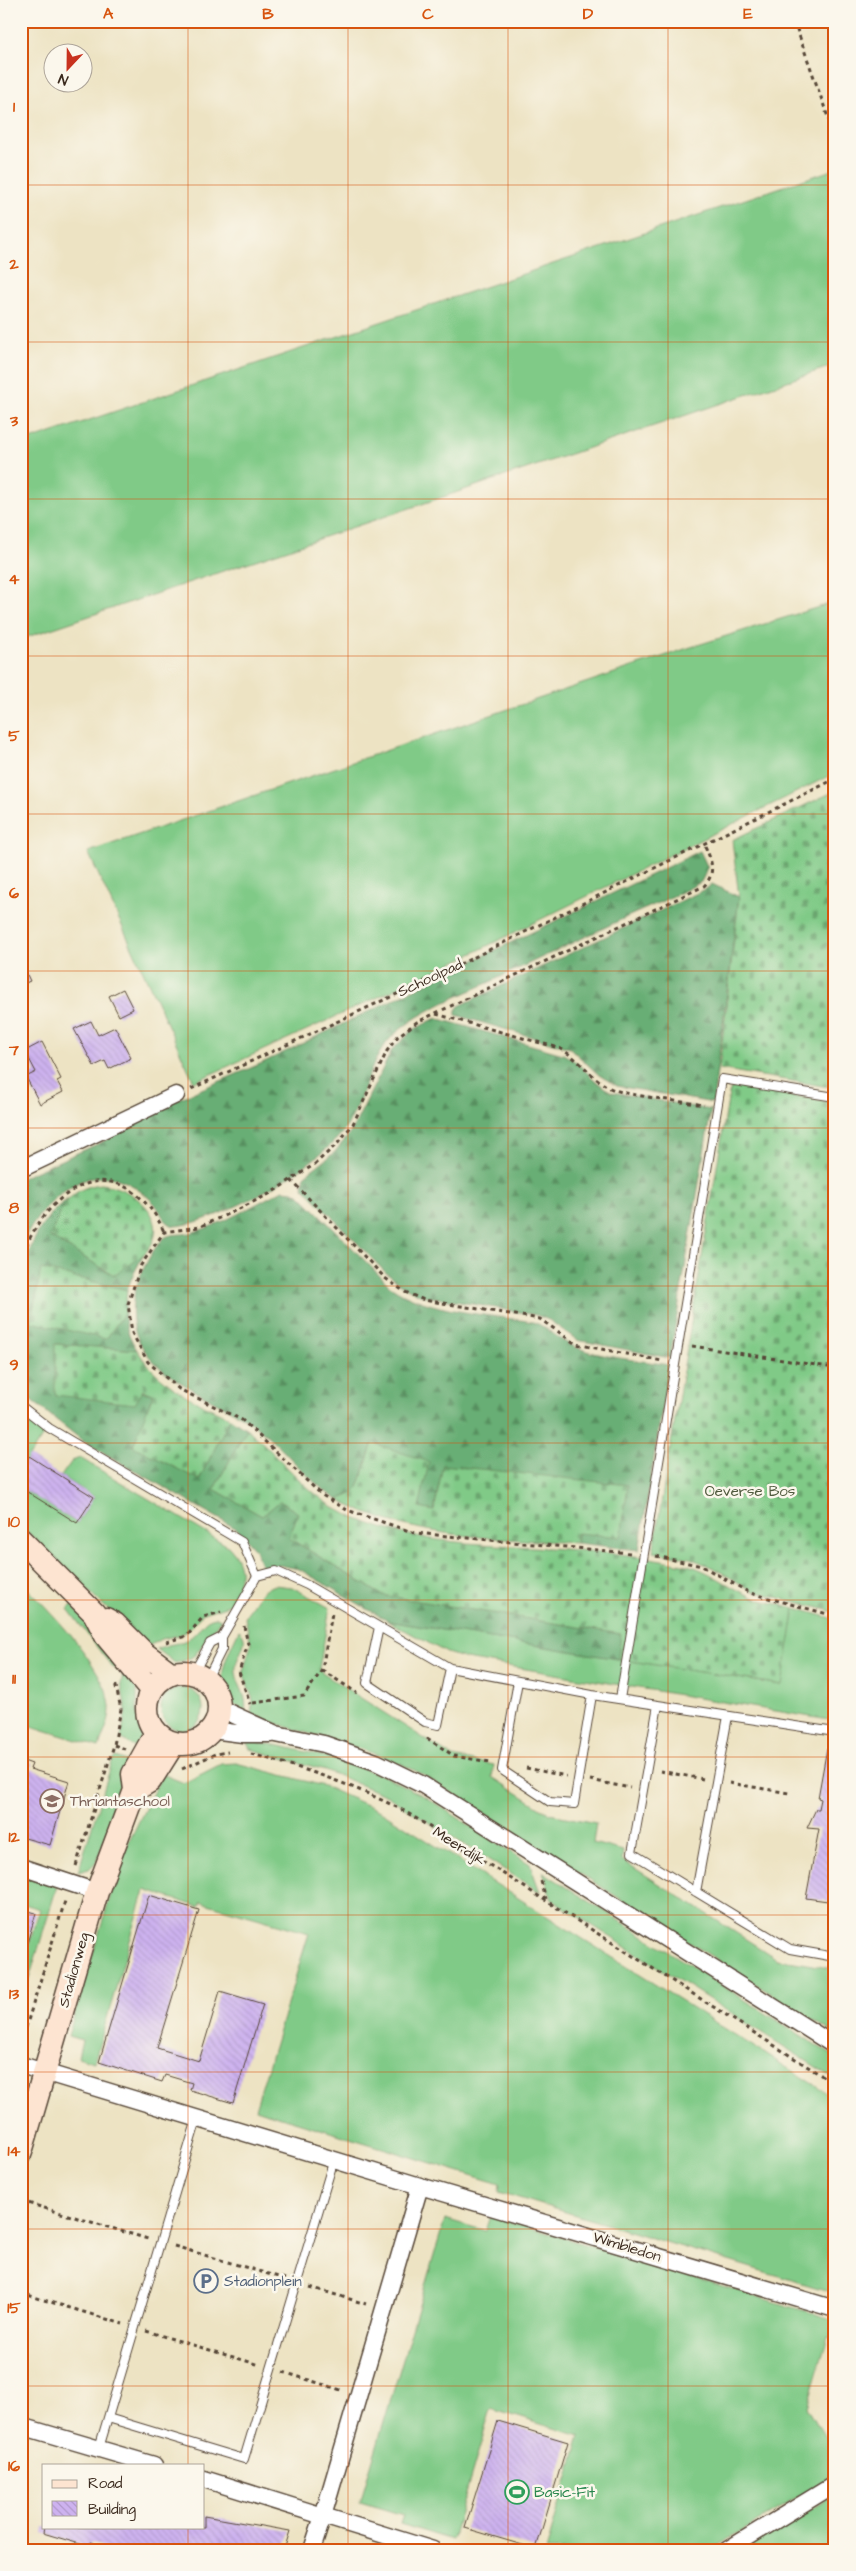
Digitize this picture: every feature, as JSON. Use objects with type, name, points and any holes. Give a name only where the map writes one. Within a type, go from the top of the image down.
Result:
[{"type":"street","points":[[21,1169],[176,1095]]},
{"type":"street","points":[[21,1540],[94,1613],[106,1636],[151,1690]]},
{"type":"street","points":[[130,1665],[190,1676],[215,1693],[219,1708],[212,1730],[195,1742],[165,1738],[148,1717],[148,1698],[151,1690],[160,1680],[190,1676]]},
{"type":"street","name":"Meerdijk","points":[[219,1708],[245,1727]]},
{"type":"street","name":"Meerdijk","points":[[212,1730],[245,1727],[324,1744],[376,1762],[423,1785],[835,2046]]},
{"type":"street","name":"Stadionweg","points":[[21,2152],[97,1892],[135,1790],[150,1781],[151,1759],[165,1738]]},
{"type":"street","points":[[21,1867],[97,1892]]},
{"type":"street","points":[[21,2065],[420,2186],[312,2550]]},
{"type":"street","name":"Wimbledon","points":[[420,2186],[835,2309]]},
{"type":"street","points":[[21,2426],[151,2464]]},
{"type":"street","points":[[205,2480],[433,2550]]},
{"type":"street","points":[[727,2550],[835,2484]]},
{"type":"lane","points":[[620,1699],[722,1079],[835,1097]]},
{"type":"lane","points":[[21,1406],[49,1428],[242,1542],[257,1576]]},
{"type":"lane","points":[[190,1676],[222,1648],[222,1637],[257,1576],[276,1572],[334,1600],[450,1668],[592,1695],[835,1732]]},
{"type":"lane","points":[[378,1626],[367,1683],[425,1722],[438,1725],[450,1668]]},
{"type":"lane","points":[[190,1676],[210,1643],[222,1637]]},
{"type":"lane","points":[[518,1681],[502,1770],[550,1802],[574,1804],[592,1695]]},
{"type":"lane","points":[[658,1705],[632,1854],[790,1949],[835,1957]]},
{"type":"lane","points":[[696,1892],[728,1716]]},
{"type":"lane","points":[[99,2448],[197,2119]]},
{"type":"lane","points":[[108,2418],[244,2459],[334,2160]]},
{"type":"path","points":[[794,21],[835,137]]},
{"type":"path","name":"Schoolpad","points":[[176,1095],[436,976],[835,779]]},
{"type":"path","points":[[704,844],[712,861],[712,874],[704,886],[417,1022],[398,1036],[380,1063],[353,1124],[338,1143],[315,1164],[255,1201],[199,1227],[164,1232],[141,1265],[128,1304],[132,1332],[148,1362],[179,1389],[242,1420],[322,1495],[347,1510],[415,1533],[644,1554],[702,1566],[750,1593],[835,1616]]},
{"type":"path","points":[[436,1014],[559,1048],[571,1054],[593,1076],[612,1090],[717,1108]]},
{"type":"path","points":[[291,1180],[385,1278],[405,1292],[424,1300],[540,1319],[576,1344],[675,1363]]},
{"type":"path","points":[[21,1260],[32,1230],[46,1211],[80,1185],[90,1182],[116,1183],[128,1188],[150,1205],[164,1232]]},
{"type":"path","points":[[679,1344],[835,1368]]},
{"type":"path","points":[[250,1703],[304,1696],[322,1670],[334,1600]]},
{"type":"path","points":[[130,1665],[158,1645],[187,1636],[203,1617],[238,1609],[248,1644],[239,1672],[250,1703],[240,1751]]},
{"type":"path","name":"Meerdijk","points":[[130,1665],[119,1691],[121,1709],[114,1745],[180,1769],[215,1754],[240,1751],[291,1764],[336,1779],[406,1812],[835,2084]]},
{"type":"path","points":[[322,1670],[363,1697]]},
{"type":"path","points":[[421,1734],[454,1756],[643,1790]]},
{"type":"path","points":[[21,2201],[384,2309]]},
{"type":"path","points":[[21,2293],[359,2395]]},
{"type":"path","points":[[21,2490],[24,2480]]},
{"type":"green space","points":[[835,169],[835,365],[21,639],[21,443]]},
{"type":"green space","points":[[835,602],[835,773],[463,958],[194,1082],[88,852],[688,648]]},
{"type":"green space","points":[[835,791],[835,1088],[719,1069],[739,897],[732,840]]},
{"type":"green space","points":[[700,851],[708,868],[701,882],[442,1004],[407,1024],[387,1042],[379,1053],[347,1126],[316,1157],[268,1190],[216,1215],[193,1223],[174,1226],[166,1221],[152,1201],[133,1186],[115,1178],[98,1177],[81,1181],[65,1190],[51,1202],[28,1232],[21,1248],[21,1178],[102,1142],[176,1100],[260,1064]]},
{"type":"green space","points":[[712,884],[739,897],[713,1103],[617,1086],[599,1075],[570,1048],[456,1015],[456,1010],[459,1006],[706,889]]},
{"type":"green space","points":[[436,1018],[563,1054],[576,1062],[599,1084],[612,1092],[711,1110],[670,1358],[577,1340],[549,1320],[536,1315],[420,1295],[403,1286],[386,1273],[303,1187],[305,1175],[334,1153],[351,1132],[392,1050],[413,1030]]},
{"type":"green space","name":"Oeverse Bos","points":[[737,1086],[835,1103],[835,1612],[753,1591],[714,1568],[690,1558],[653,1552],[729,1094],[731,1089]]},
{"type":"green space","points":[[101,1184],[113,1186],[137,1198],[153,1217],[156,1228],[154,1240],[146,1252],[114,1275],[50,1237],[67,1202],[80,1190]]},
{"type":"green space","points":[[283,1190],[293,1191],[300,1195],[390,1286],[405,1295],[440,1307],[533,1322],[568,1343],[595,1353],[669,1365],[639,1550],[576,1543],[577,1533],[443,1465],[434,1511],[419,1508],[373,1443],[358,1488],[352,1494],[338,1500],[315,1483],[275,1442],[253,1424],[190,1388],[151,1359],[139,1340],[133,1318],[137,1284],[146,1263],[159,1243],[170,1235],[190,1233],[214,1225]]},
{"type":"green space","points":[[67,1199],[50,1237],[114,1275],[145,1252],[127,1290],[41,1270],[106,1339],[125,1312],[128,1332],[137,1350],[56,1344],[56,1369],[153,1394],[199,1480],[230,1418],[247,1429],[214,1489],[262,1516],[280,1501],[298,1513],[289,1538],[382,1595],[622,1634],[618,1659],[388,1621],[299,1569],[279,1565],[262,1567],[255,1549],[237,1529],[83,1441],[21,1392],[20,1314],[26,1263],[34,1239],[48,1218]]},
{"type":"green space","points":[[41,1269],[127,1290],[125,1312],[106,1339],[31,1322]]},
{"type":"green space","points":[[55,1344],[137,1350],[156,1374],[167,1383],[190,1398],[230,1418],[199,1480],[133,1446],[153,1394],[143,1390],[135,1404],[55,1395]]},
{"type":"green space","points":[[21,1414],[44,1434],[21,1469]]},
{"type":"green space","points":[[247,1429],[317,1495],[344,1513],[370,1524],[424,1538],[451,1542],[594,1552],[672,1562],[695,1567],[753,1597],[795,1608],[782,1685],[618,1659],[621,1634],[382,1595],[289,1538],[298,1513],[280,1501],[262,1516],[214,1489]]},
{"type":"green space","points":[[373,1443],[429,1462],[419,1508],[434,1511],[443,1465],[628,1485],[621,1537],[577,1533],[576,1543],[485,1537],[424,1529],[366,1513],[338,1500],[352,1494],[358,1488]]},
{"type":"green space","points":[[80,1458],[228,1546],[234,1553],[240,1568],[237,1590],[229,1605],[203,1613],[189,1630],[180,1635],[161,1639],[147,1647],[21,1526],[21,1488],[77,1523],[94,1497],[61,1476],[72,1461]]},
{"type":"green space","points":[[21,1583],[60,1623],[99,1675],[106,1691],[110,1711],[99,1747],[21,1723]]},
{"type":"green space","points":[[274,1585],[292,1587],[330,1608],[319,1669],[322,1673],[453,1757],[494,1765],[492,1777],[550,1814],[596,1823],[593,1843],[623,1851],[622,1860],[777,1959],[835,1969],[835,2034],[422,1774],[358,1748],[251,1714],[253,1700],[243,1672],[251,1644],[245,1618],[260,1594]]},
{"type":"green space","points":[[72,1605],[123,1666],[117,1669],[112,1667],[68,1609]]},
{"type":"green space","points":[[795,1608],[835,1619],[835,1721],[466,1659],[447,1653],[388,1621],[781,1685]]},
{"type":"green space","points":[[216,1617],[221,1619],[195,1655],[189,1659],[175,1663],[157,1649],[187,1640],[205,1622]]},
{"type":"green space","points":[[239,1630],[243,1634],[244,1643],[237,1661],[236,1672],[245,1699],[245,1711],[233,1704],[226,1695],[223,1685],[225,1663]]},
{"type":"green space","points":[[123,1674],[137,1688],[137,1713],[142,1736],[137,1749],[121,1738],[126,1710],[121,1684]]},
{"type":"green space","points":[[186,1688],[194,1691],[200,1697],[203,1709],[200,1721],[194,1727],[178,1730],[170,1727],[164,1721],[161,1705],[164,1697],[170,1691]]},
{"type":"green space","points":[[246,1741],[276,1745],[332,1758],[384,1776],[424,1796],[530,1864],[540,1892],[387,1796],[325,1770],[250,1749]]},
{"type":"green space","points":[[116,1757],[131,1763],[97,1861],[89,1869],[78,1872],[113,1759]]},
{"type":"green space","points":[[236,1763],[324,1786],[382,1812],[835,2098],[835,2293],[499,2192],[500,2184],[255,2109],[309,1933],[201,1902],[199,1907],[145,1890],[94,2062],[78,2057],[82,2040],[68,2036],[123,1854],[162,1774],[184,1783],[221,1764]]},
{"type":"green space","points":[[543,1872],[835,2057],[835,2079],[552,1900]]},
{"type":"green space","points":[[21,1875],[57,1886],[21,2006],[21,1970],[40,1909],[21,1903]]},
{"type":"green space","points":[[491,2216],[835,2320],[835,2339],[828,2337],[807,2407],[835,2454],[835,2475],[710,2550],[546,2550],[580,2436],[491,2409],[452,2540],[400,2524],[403,2515],[360,2502],[445,2219],[486,2231]]},
{"type":"green space","points":[[835,2495],[835,2550],[744,2550]]},
{"type":"building","points":[[21,962],[30,981],[21,985]]},
{"type":"building","points":[[123,989],[133,1009],[119,1016],[109,996]]},
{"type":"building","points":[[91,1021],[98,1035],[115,1027],[131,1058],[109,1069],[105,1061],[94,1066],[74,1029]]},
{"type":"building","points":[[42,1042],[61,1079],[57,1081],[63,1092],[40,1104],[26,1077],[36,1072],[25,1051]]},
{"type":"building","points":[[29,1456],[94,1497],[77,1523],[21,1488],[21,1468]]},
{"type":"building","points":[[827,1748],[835,1749],[835,1902],[806,1898],[819,1829],[807,1828],[816,1809],[819,1809],[821,1799],[818,1798]]},
{"type":"building","points":[[21,1760],[32,1764],[30,1769],[69,1781],[50,1845],[21,1837]]},
{"type":"building","points":[[149,1895],[199,1910],[157,2048],[199,2061],[220,1991],[263,2004],[233,2103],[190,2090],[192,2083],[165,2075],[162,2082],[99,2062]]},
{"type":"building","points":[[21,1909],[36,1913],[22,1960],[21,1960]]},
{"type":"building","points":[[498,2421],[568,2442],[536,2549],[465,2528]]},
{"type":"building","points":[[205,2516],[290,2531],[284,2550],[112,2550],[91,2542],[90,2547],[43,2533],[44,2528],[205,2528]]},
{"type":"place","name":"Thriantaschool","points":[[52,1801]]},
{"type":"place","name":"Stadionplein","points":[[206,2281]]},
{"type":"place","name":"Basic-Fit","points":[[517,2492]]}]
